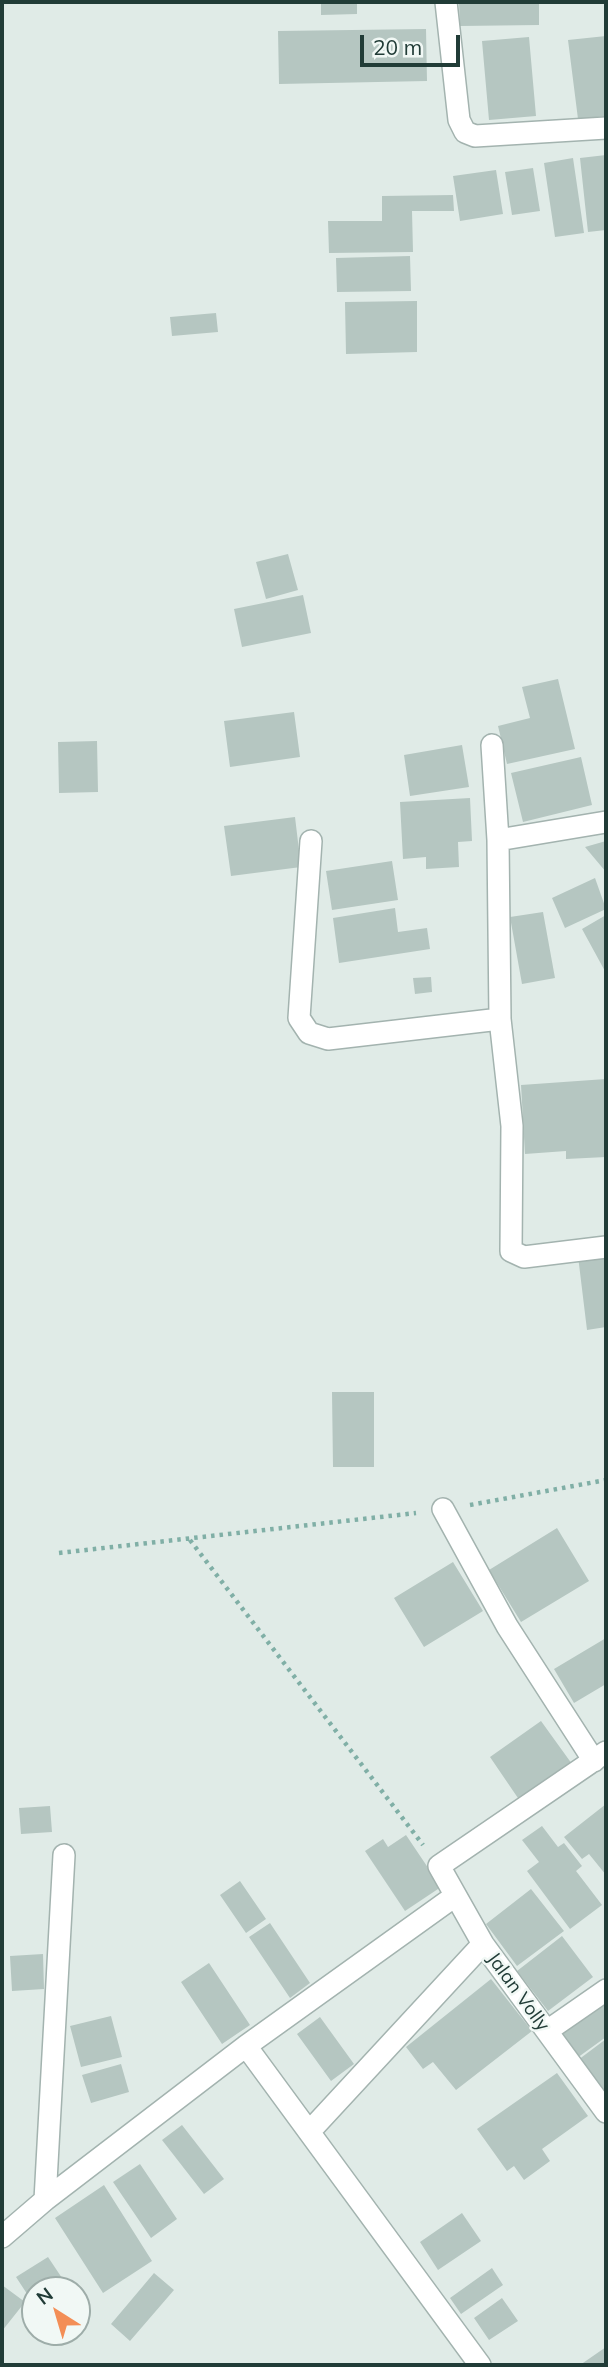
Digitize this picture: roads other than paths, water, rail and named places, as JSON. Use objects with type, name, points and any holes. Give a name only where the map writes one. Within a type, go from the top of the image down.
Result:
[{"type":"street","points":[[446,2],[459,120],[465,132],[475,136],[606,128]]},
{"type":"street","points":[[492,746],[498,840],[500,1019],[512,1126],[511,1251],[524,1257],[606,1247]]},
{"type":"street","points":[[498,840],[606,822]]},
{"type":"street","points":[[311,841],[299,1018],[309,1033],[328,1039],[500,1019]]},
{"type":"street","points":[[443,1509],[507,1626],[600,1757]]},
{"type":"street","name":"Jalan Volly","points":[[600,1757],[439,1866],[483,1944],[606,2112]]},
{"type":"street","points":[[45,2200],[64,1855]]},
{"type":"street","points":[[2,2237],[45,2200],[246,2046],[455,1896]]},
{"type":"street","points":[[309,2132],[483,1944]]},
{"type":"street","points":[[547,2031],[606,1990]]},
{"type":"street","points":[[246,2046],[480,2365]]}]
